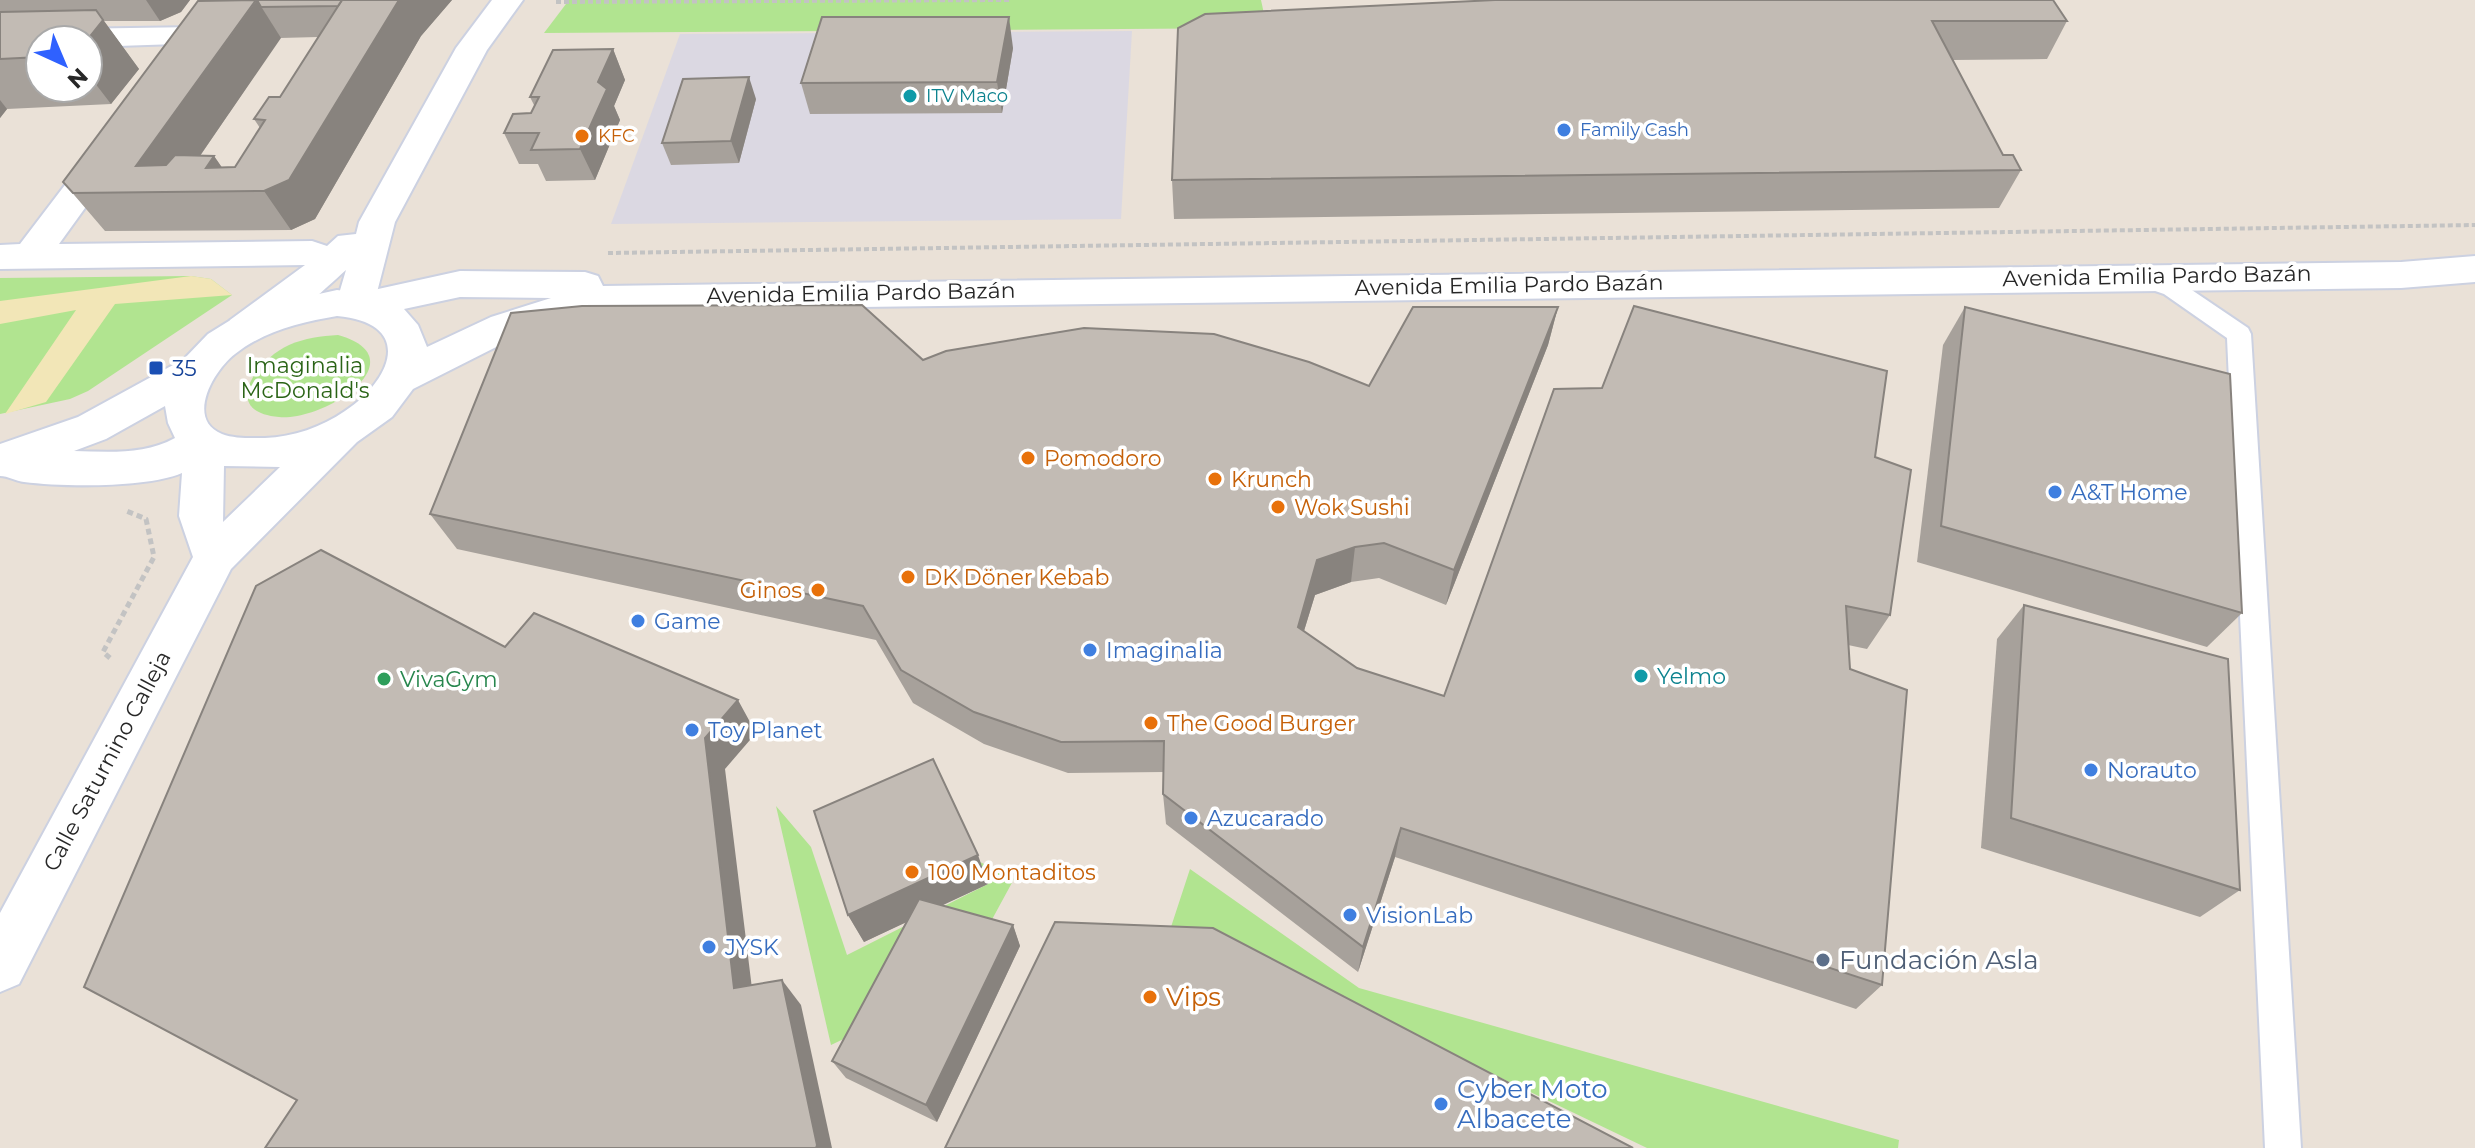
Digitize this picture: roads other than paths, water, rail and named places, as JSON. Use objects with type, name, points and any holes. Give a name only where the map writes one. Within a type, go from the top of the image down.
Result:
[{"type":"street","points":[[359,305],[377,222],[472,48],[508,0]]},
{"type":"street","points":[[0,39],[205,24],[169,72]]},
{"type":"street","points":[[15,257],[132,121]]},
{"type":"street","points":[[244,330],[274,315],[306,306],[359,305],[384,312],[400,325],[408,342],[408,360],[400,379],[368,414],[344,430],[300,447],[256,454],[229,452],[204,443],[192,431],[184,413],[186,392],[198,369],[218,348],[301,289],[377,222]]},
{"type":"street","points":[[15,257],[312,253],[330,263]]},
{"type":"street","name":"Avenida Emilia Pardo Bazán","points":[[400,379],[475,337],[542,311],[617,297],[2401,275],[2475,269]]},
{"type":"street","name":"Avenida Emilia Pardo Bazán","points":[[2401,275],[2475,282]]},
{"type":"street","name":"Avenida Emilia Pardo Bazán","points":[[359,305],[460,284],[586,285],[617,297]]},
{"type":"street","points":[[5,460],[92,428],[198,369]]},
{"type":"street","name":"Calle Saturnino Calleja","points":[[0,966],[215,557],[344,430]]},
{"type":"street","points":[[5,460],[23,466],[119,468],[165,463],[204,443]]},
{"type":"street","points":[[204,443],[200,516],[215,557]]},
{"type":"lane","points":[[2136,276],[2172,288],[2239,334],[2283,1148]]},
{"type":"place","name":"ITV Maco","points":[[910,96]]},
{"type":"place","name":"Family Cash","points":[[1564,130]]},
{"type":"place","name":"KFC","points":[[582,136]]},
{"type":"place","name":"35","points":[[156,368]]},
{"type":"place","name":"Pomodoro","points":[[1028,458]]},
{"type":"place","name":"Krunch","points":[[1215,479]]},
{"type":"place","name":"A&T Home","points":[[2055,492]]},
{"type":"place","name":"Wok Sushi","points":[[1278,507]]},
{"type":"place","name":"DK Döner Kebab","points":[[908,577]]},
{"type":"place","name":"Ginos","points":[[818,590]]},
{"type":"place","name":"Game","points":[[638,621]]},
{"type":"place","name":"Imaginalia","points":[[1090,650]]},
{"type":"place","name":"Yelmo","points":[[1641,676]]},
{"type":"place","name":"VivaGym","points":[[384,679]]},
{"type":"place","name":"The Good Burger","points":[[1151,723]]},
{"type":"place","name":"Toy Planet","points":[[692,730]]},
{"type":"place","name":"Norauto","points":[[2091,770]]},
{"type":"place","name":"Azucarado","points":[[1191,818]]},
{"type":"place","name":"100 Montaditos","points":[[912,872]]},
{"type":"place","name":"VisionLab","points":[[1350,915]]},
{"type":"place","name":"JYSK","points":[[709,947]]},
{"type":"place","name":"Fundación Asla","points":[[1823,960]]},
{"type":"place","name":"Vips","points":[[1150,997]]},
{"type":"place","name":"Cyber Moto Albacete","points":[[1441,1104]]},
{"type":"park label","name":"Imaginalia McDonald's","points":[[305,378]]}]
